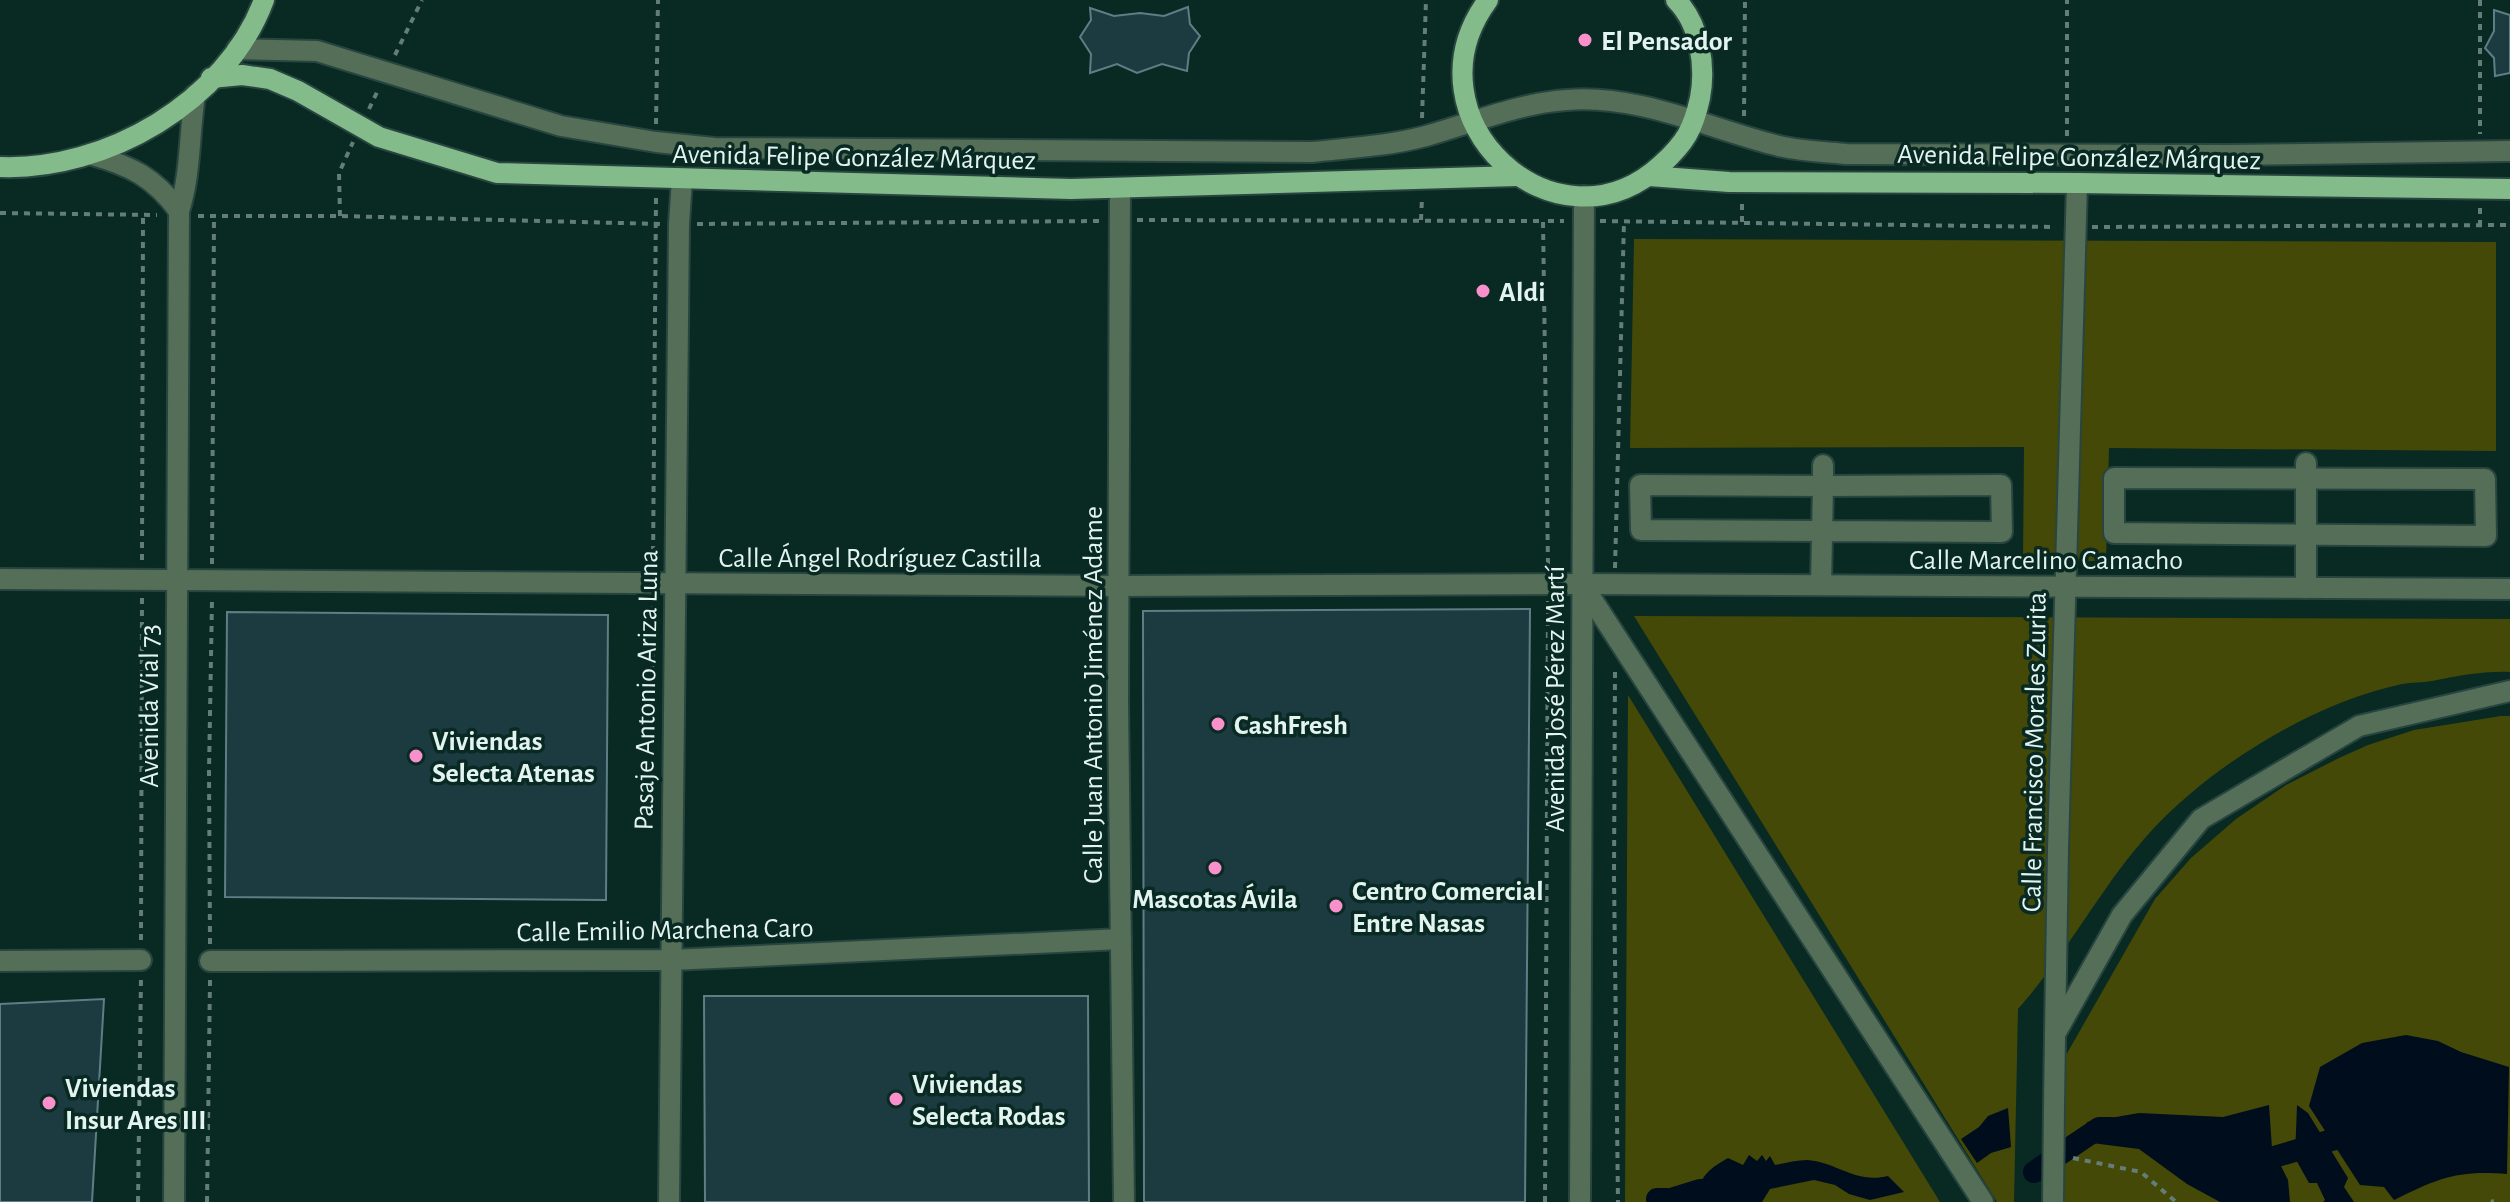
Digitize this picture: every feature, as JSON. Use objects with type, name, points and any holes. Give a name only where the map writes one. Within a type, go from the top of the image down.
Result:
[{"type":"main road","points":[[0,167],[48,164],[92,155],[145,131],[174,113],[237,49],[264,0]]},
{"type":"main road","points":[[1488,0],[1468,37],[1462,76],[1473,122],[1488,149],[1517,176],[1549,191],[1584,196],[1618,190],[1649,176],[1690,133],[1703,78],[1698,39],[1676,0]]},
{"type":"main road","name":"Avenida Felipe González Márquez","points":[[211,78],[242,75],[270,79],[298,91],[379,137],[497,173],[1071,189],[1517,176]]},
{"type":"main road","name":"Avenida Felipe González Márquez","points":[[1649,176],[1743,182],[2510,189]]},
{"type":"street","points":[[237,49],[317,51],[561,126],[714,148],[1312,152],[1359,148],[1421,137],[1507,111],[1566,100],[1612,101],[1655,109],[1782,147],[1846,154],[2510,151]]},
{"type":"street","name":"Avenida Vial 73","points":[[174,1202],[179,211],[187,184],[189,133],[195,95]]},
{"type":"street","points":[[92,155],[124,164],[146,176],[165,192],[179,211]]},
{"type":"street","name":"Pasaje Antonio Ariza Luna","points":[[669,1202],[674,583],[682,179]]},
{"type":"street","name":"Calle Francisco Morales Zurita","points":[[2053,1202],[2065,587],[2077,183]]},
{"type":"street","name":"Calle Juan Antonio Jiménez Adame","points":[[1120,188],[1121,586],[1118,701],[1124,1202]]},
{"type":"street","name":"Avenida José Pérez Martí","points":[[1580,1202],[1584,196]]},
{"type":"street","points":[[1821,585],[1823,465]]},
{"type":"street","points":[[2306,471],[2306,588]]},
{"type":"street","points":[[2306,471],[2485,479],[2486,536],[2306,534],[2114,533],[2114,478],[2306,471]]},
{"type":"street","points":[[1640,485],[1823,486],[2001,485],[2002,532],[1641,530],[1640,485]]},
{"type":"street","name":"Calle Ángel Rodríguez Castilla","points":[[0,579],[1121,586],[1582,584]]},
{"type":"street","points":[[1582,584],[1983,1202]]},
{"type":"street","name":"Calle Marcelino Camacho","points":[[1582,584],[2510,589]]},
{"type":"street","name":"Calle Francisco Morales Zurita","points":[[2055,1034],[2122,915],[2201,819],[2359,726],[2510,691]]},
{"type":"street","name":"Calle Emilio Marchena Caro","points":[[210,961],[671,960],[1121,939]]},
{"type":"street","points":[[0,961],[141,960]]},
{"type":"path","points":[[389,67],[422,0]]},
{"type":"path","points":[[1421,137],[1426,0]]},
{"type":"path","points":[[1744,136],[1745,0]]},
{"type":"path","points":[[2067,0],[2067,155]]},
{"type":"path","points":[[2480,0],[2480,150]]},
{"type":"path","points":[[367,113],[380,87]]},
{"type":"path","points":[[340,216],[339,173],[354,141]]},
{"type":"path","points":[[1421,220],[1422,178]]},
{"type":"path","points":[[1742,222],[1743,182]]},
{"type":"path","points":[[2480,189],[2480,226]]},
{"type":"path","points":[[0,213],[157,215]]},
{"type":"path","points":[[142,568],[143,215]]},
{"type":"path","points":[[200,216],[679,224],[1543,221]]},
{"type":"path","points":[[212,570],[214,216]]},
{"type":"path","points":[[1615,585],[1624,220]]},
{"type":"path","points":[[2076,227],[2510,225]]},
{"type":"path","points":[[207,1202],[212,595]]},
{"type":"path","points":[[138,1202],[142,596]]},
{"type":"path","points":[[1615,636],[1618,1202]]},
{"type":"path","points":[[2063,1156],[2141,1172],[2176,1202]]},
{"type":"green space","points":[[1634,239],[2496,242],[2496,451],[2109,448],[2106,561],[2023,561],[2024,447],[1630,448]]},
{"type":"green space","points":[[1634,616],[2510,619],[2510,672],[2402,684],[2334,706],[2267,739],[2235,760],[2205,782],[2153,829],[2117,872],[2053,965],[2018,1009],[2014,1202],[1997,1202]]},
{"type":"green space","points":[[1628,695],[1940,1202],[1625,1202]]},
{"type":"green space","points":[[2510,716],[2510,1202],[2049,1202],[2057,1071],[2155,899],[2191,858],[2236,819],[2286,785],[2339,758],[2414,730]]},
{"type":"water","points":[[2406,1035],[2438,1041],[2461,1052],[2509,1067],[2507,1174],[2475,1173],[2449,1177],[2394,1200],[2384,1187],[2360,1185],[2309,1106],[2320,1067],[2362,1043]]},
{"type":"water","points":[[2269,1105],[2272,1148],[2288,1180],[2290,1202],[2220,1202],[2187,1184],[2139,1149],[2084,1142],[2087,1122],[2139,1113],[2223,1117]]},
{"type":"water","points":[[2297,1105],[2308,1113],[2348,1178],[2344,1187],[2354,1202],[2323,1202],[2325,1200],[2317,1183],[2309,1183],[2295,1158]]},
{"type":"water","points":[[2008,1108],[2011,1147],[1991,1153],[1977,1163],[1961,1139],[1979,1127],[1988,1116]]},
{"type":"water","points":[[1749,1155],[1757,1161],[1762,1155],[1766,1161],[1770,1156],[1775,1165],[1807,1160],[1866,1177],[1888,1176],[1904,1192],[1870,1200],[1814,1180],[1770,1189],[1762,1202],[1699,1202],[1699,1187],[1710,1170],[1728,1158],[1743,1165]]},
{"type":"building","points":[[1188,7],[1190,24],[1200,36],[1189,53],[1187,71],[1162,64],[1137,73],[1117,64],[1090,73],[1091,54],[1080,37],[1091,20],[1090,8],[1114,16],[1140,13],[1164,16]]},
{"type":"building","points":[[2494,10],[2510,15],[2510,73],[2495,76],[2494,58],[2485,48],[2494,31]]},
{"type":"building","name":"Centro Comercial Entre Nasas","points":[[1530,609],[1525,1202],[1144,1202],[1143,611]]},
{"type":"building","name":"Viviendas Selecta Atenas","points":[[227,612],[608,615],[606,900],[225,897]]},
{"type":"building","name":"Viviendas Selecta Rodas","points":[[704,996],[1088,996],[1089,1202],[705,1202]]},
{"type":"building","name":"Viviendas Insur Ares III","points":[[104,999],[92,1202],[0,1202],[0,1004]]},
{"type":"waterway","points":[[2034,1172],[2099,1128],[2111,1128]]},
{"type":"waterway","points":[[2250,1164],[2359,1132]]},
{"type":"waterway","points":[[1657,1199],[1671,1199],[1700,1190],[1726,1191]]},
{"type":"place","name":"El Pensador","points":[[1585,40]]},
{"type":"place","name":"Aldi","points":[[1483,291]]},
{"type":"place","name":"CashFresh","points":[[1218,724]]},
{"type":"place","name":"Viviendas Selecta Atenas","points":[[416,756]]},
{"type":"place","name":"Mascotas Ávila","points":[[1215,868]]},
{"type":"place","name":"Centro Comercial Entre Nasas","points":[[1336,906]]},
{"type":"place","name":"Viviendas Selecta Rodas","points":[[896,1099]]},
{"type":"place","name":"Viviendas Insur Ares III","points":[[49,1103]]}]
